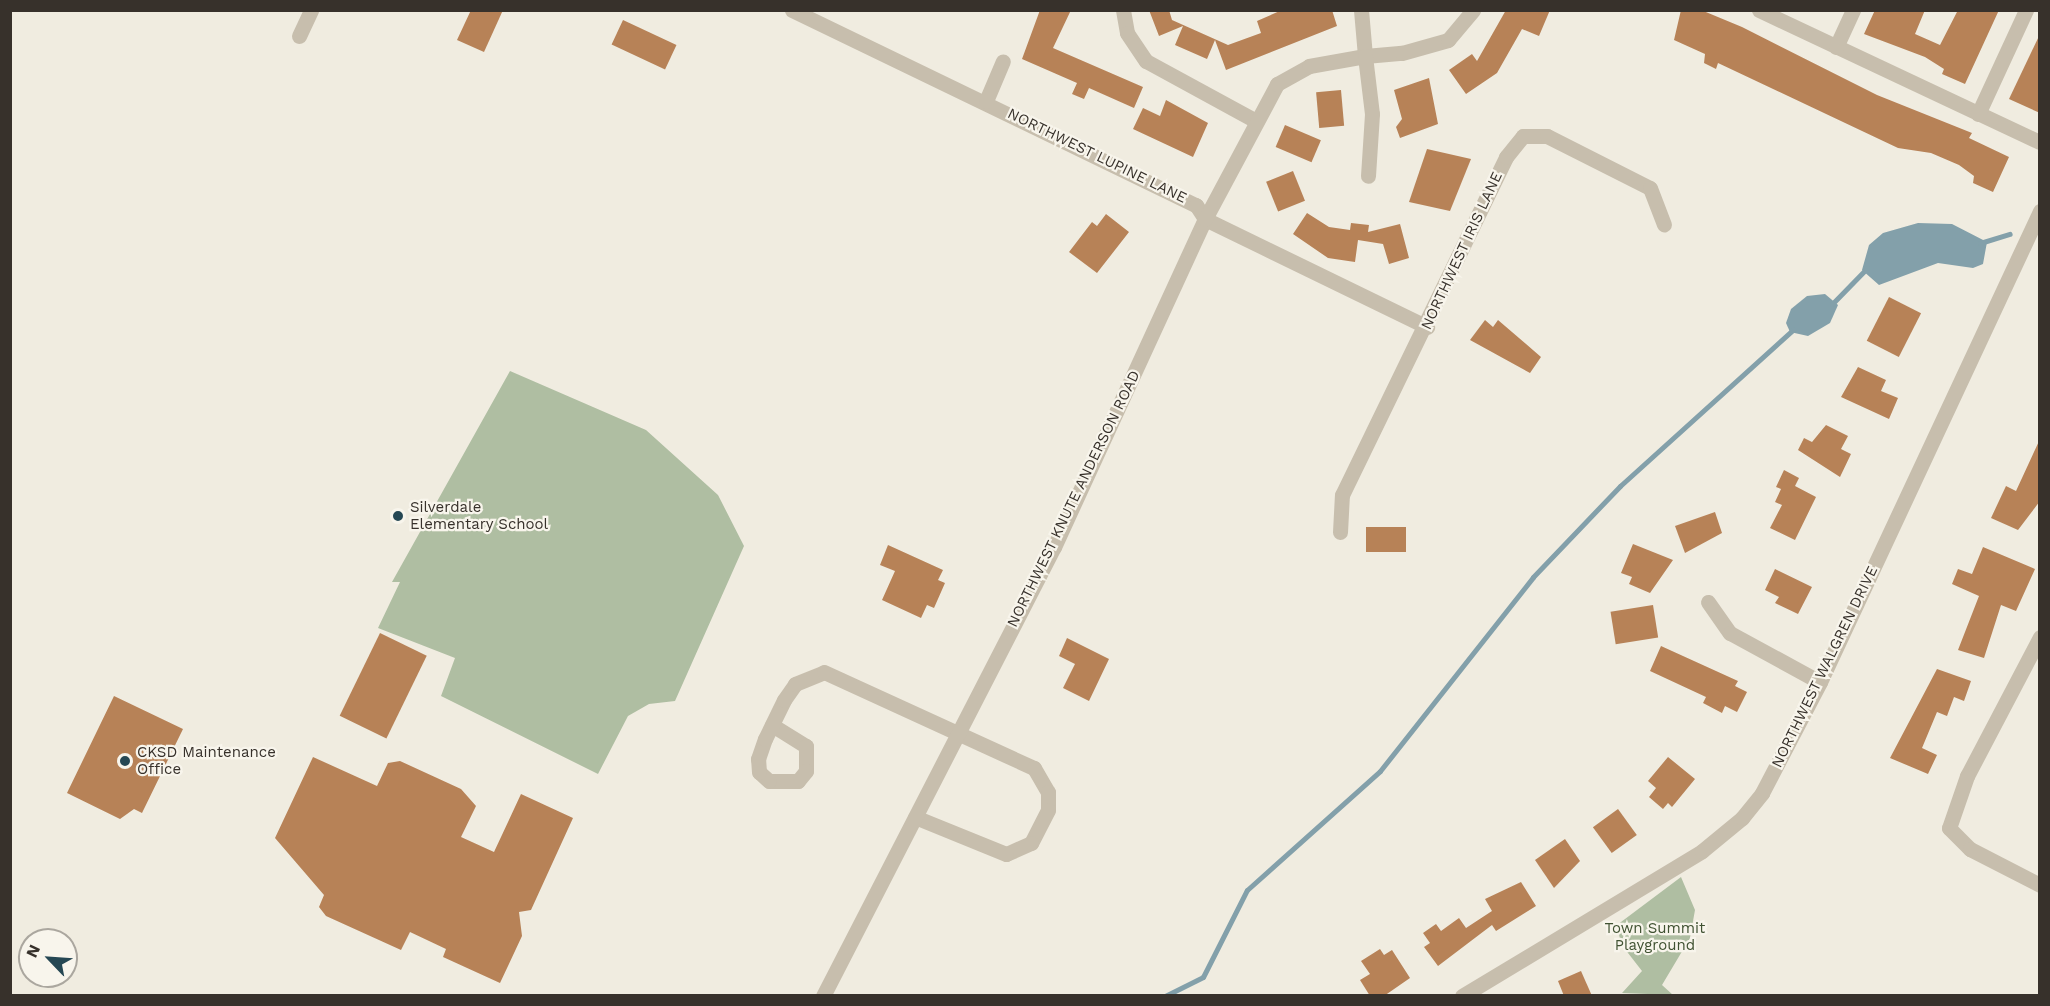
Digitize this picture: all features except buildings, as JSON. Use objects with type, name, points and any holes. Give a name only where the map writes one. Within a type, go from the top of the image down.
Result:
[{"type":"street","points":[[299,36],[311,10]]},
{"type":"street","name":"NORTHWEST LUPINE LANE","points":[[792,10],[986,101],[1196,205],[1205,219],[1427,327]]},
{"type":"street","points":[[1123,10],[1127,33],[1146,62],[1254,120]]},
{"type":"street","points":[[1361,10],[1372,114],[1368,176]]},
{"type":"street","name":"NORTHWEST KNUTE ANDERSON ROAD","points":[[823,996],[1054,547],[1205,219],[1254,120],[1277,84],[1292,74],[1365,56],[1402,53],[1448,40],[1473,10]]},
{"type":"street","points":[[1759,10],[2040,142]]},
{"type":"street","points":[[1836,47],[1853,10]]},
{"type":"street","points":[[1978,114],[2026,10]]},
{"type":"street","points":[[986,101],[1003,61]]},
{"type":"street","name":"NORTHWEST IRIS LANE","points":[[1340,532],[1342,495],[1427,327],[1506,157],[1523,136],[1546,136],[1650,188],[1664,224]]},
{"type":"street","name":"NORTHWEST WALGREN DRIVE","points":[[1462,996],[1483,990],[1644,888],[1742,818],[1778,768],[2040,211]]},
{"type":"street","points":[[1708,602],[1730,633],[1820,682]]},
{"type":"street","points":[[2040,637],[1967,777],[1949,828],[1970,849],[2040,885]]},
{"type":"street","points":[[772,725],[795,684],[824,672],[1034,768],[1048,792],[1041,828],[1031,843],[1006,854],[915,817]]},
{"type":"green space","points":[[510,371],[646,430],[718,495],[744,546],[675,701],[649,704],[628,716],[598,774],[441,696],[455,658],[378,628],[400,582],[392,582]]},
{"type":"green space","name":"Town Summit Playground","points":[[1681,877],[1695,910],[1690,938],[1662,985],[1673,995],[1622,993],[1642,971],[1621,944],[1617,925]]},
{"type":"water","points":[[1918,223],[1952,224],[1987,242],[1983,264],[1973,268],[1938,263],[1879,285],[1862,270],[1869,245],[1883,233]]},
{"type":"water","points":[[1825,294],[1838,305],[1830,323],[1808,336],[1790,332],[1786,323],[1791,309],[1807,296]]},
{"type":"waterway","points":[[1980,243],[2010,234]]},
{"type":"waterway","points":[[1832,304],[1867,268]]},
{"type":"waterway","points":[[1165,996],[1203,977],[1247,890],[1380,771],[1533,577],[1620,486],[1794,329]]},
{"type":"place","name":"Silverdale Elementary School","points":[[398,516]]},
{"type":"place","name":"CKSD Maintenance Office","points":[[125,761]]}]
